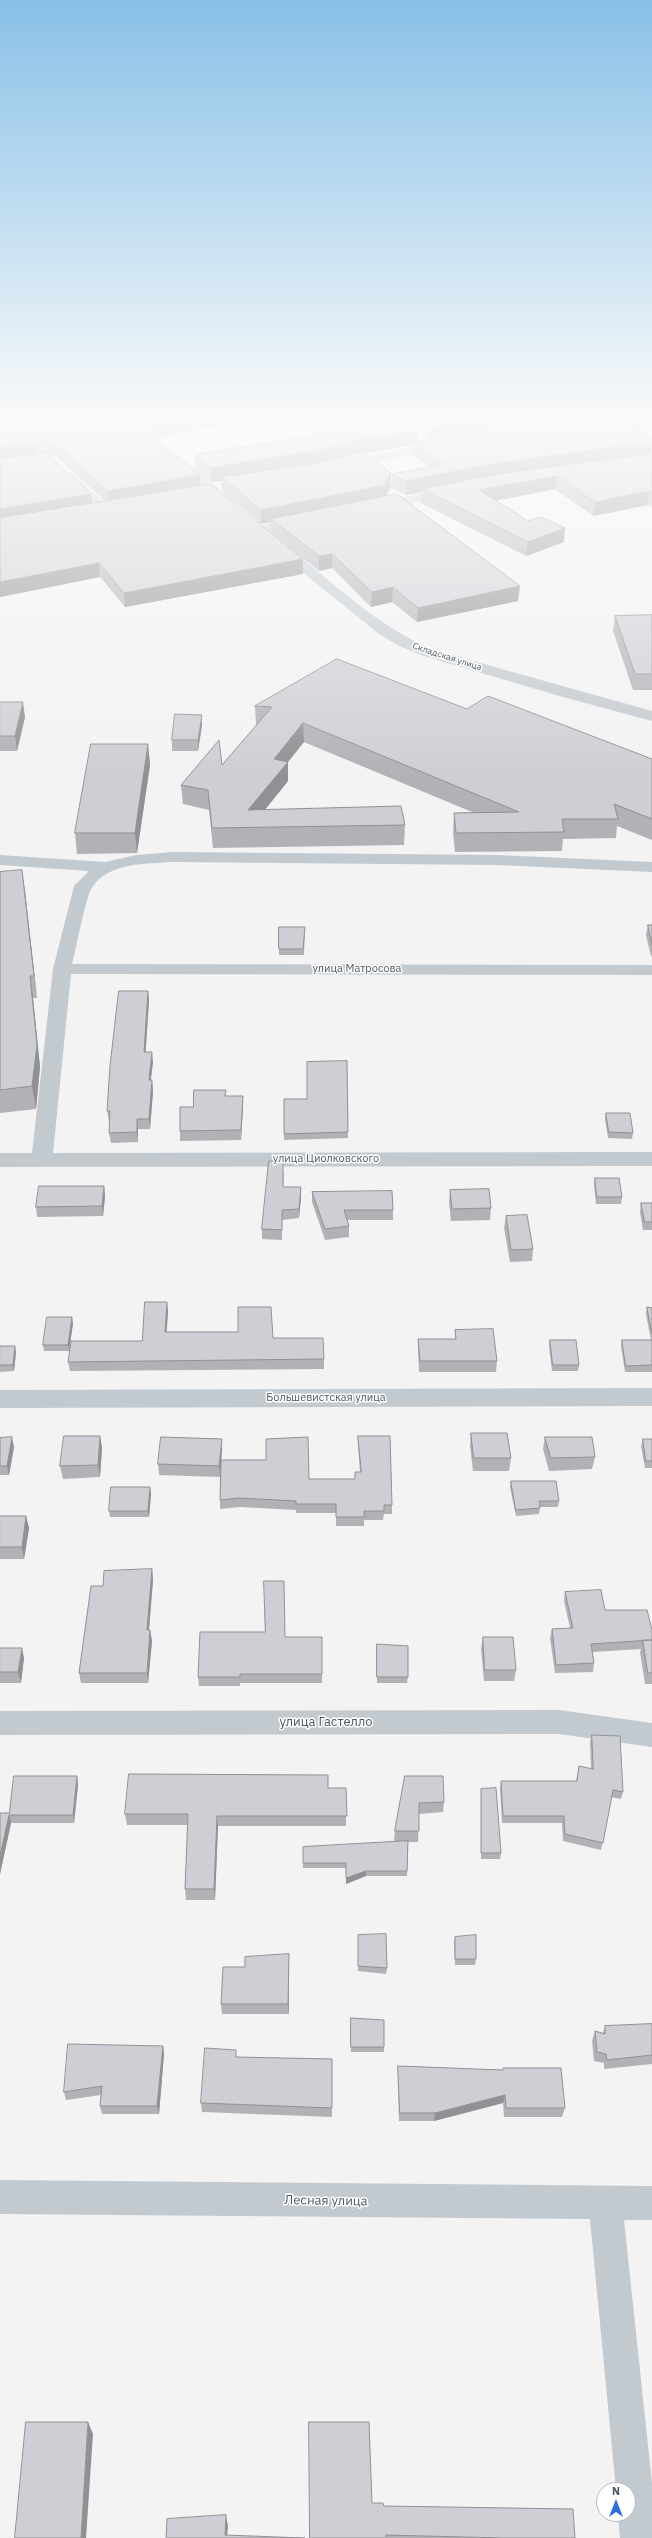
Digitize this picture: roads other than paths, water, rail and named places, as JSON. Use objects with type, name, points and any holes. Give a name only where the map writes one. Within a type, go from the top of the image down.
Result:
[{"type":"street","name":"Складская улица","points":[[270,539],[384,631],[404,643],[429,653],[568,694],[652,716]]},
{"type":"street","points":[[0,860],[103,867],[129,862],[173,857],[497,860],[652,867]]},
{"type":"street","points":[[42,1159],[62,969],[83,886],[91,876],[103,867]]},
{"type":"street","name":"улица Матросова","points":[[62,969],[652,970]]},
{"type":"street","name":"улица Циолковского","points":[[0,1160],[652,1159]]},
{"type":"street","name":"Большевистская улица","points":[[0,1399],[652,1396]]},
{"type":"street","name":"улица Гастелло","points":[[0,1723],[559,1722],[652,1735]]},
{"type":"street","name":"Лесная улица","points":[[0,2197],[605,2204],[652,2203]]},
{"type":"street","points":[[605,2204],[639,2538]]}]
